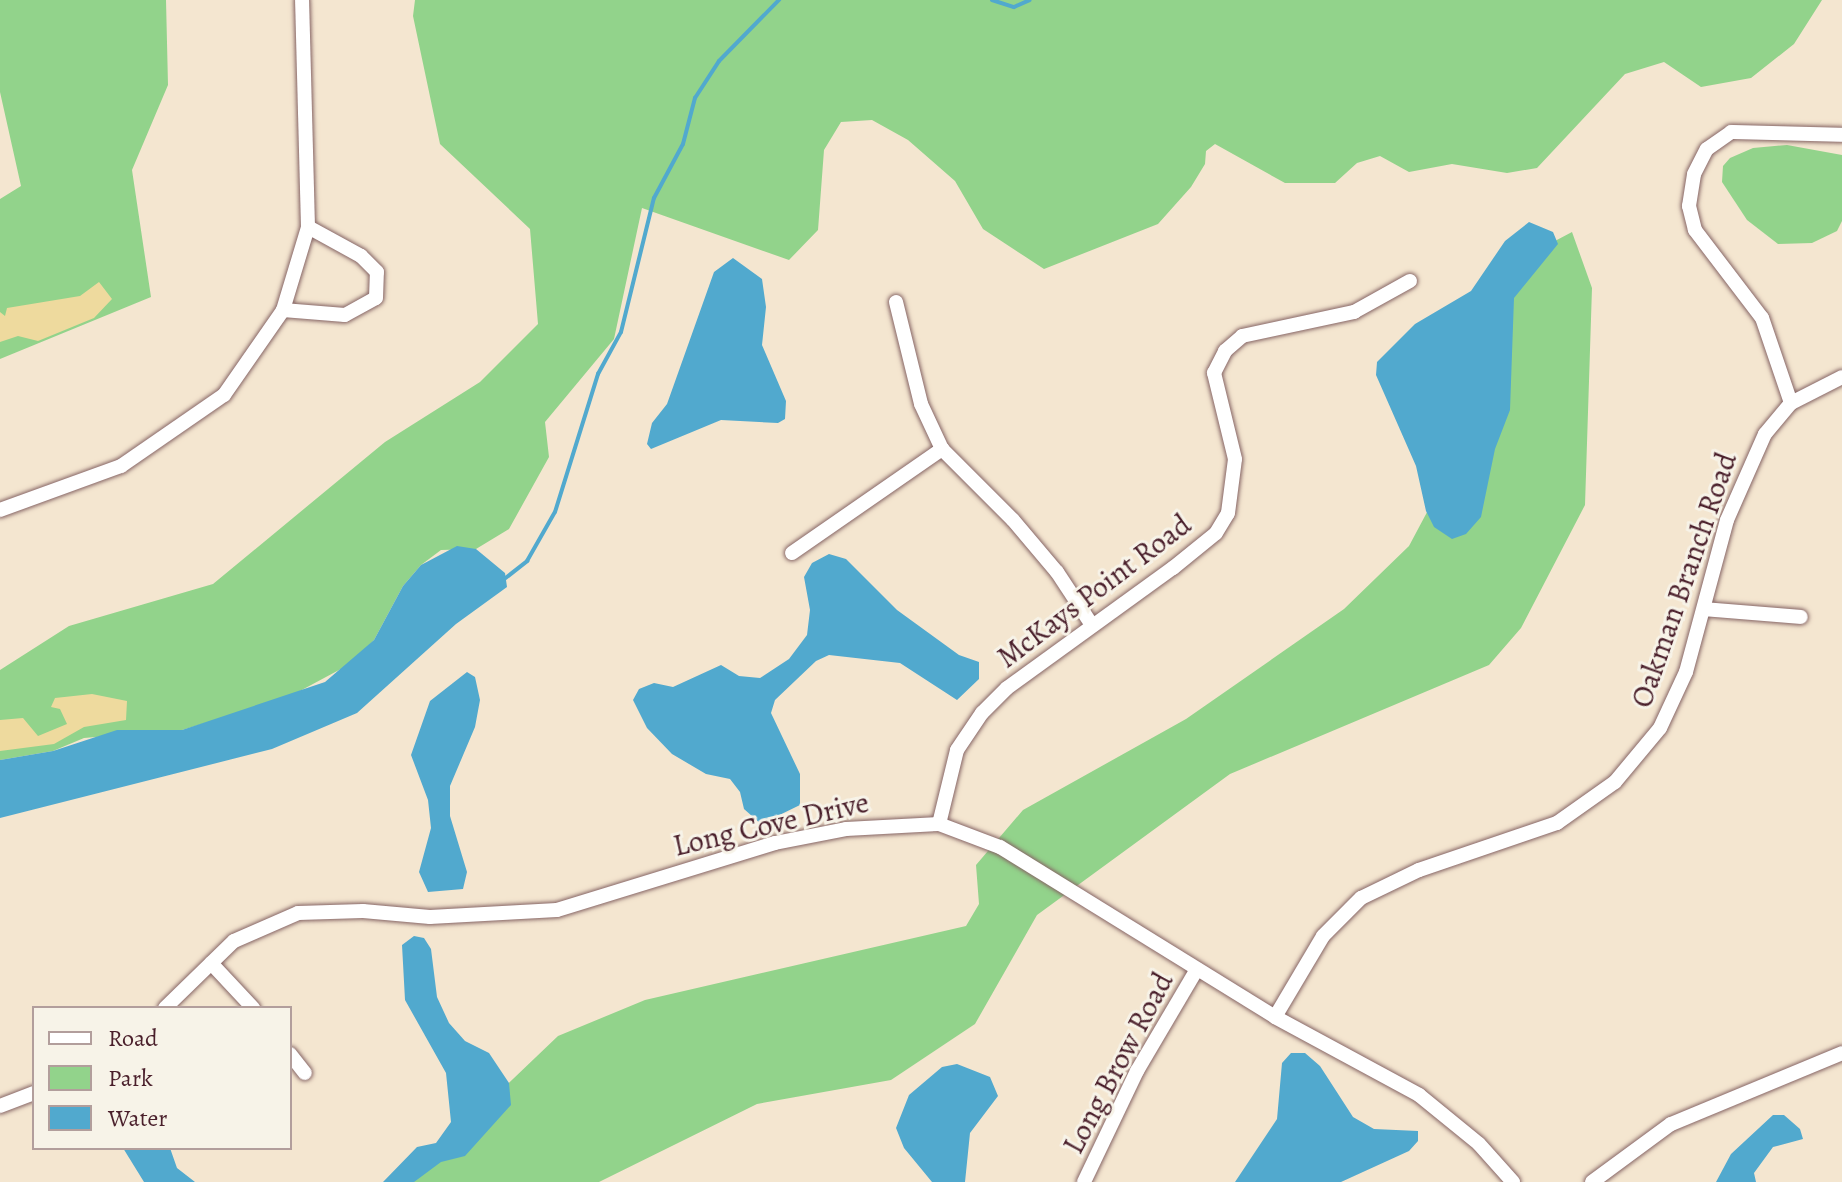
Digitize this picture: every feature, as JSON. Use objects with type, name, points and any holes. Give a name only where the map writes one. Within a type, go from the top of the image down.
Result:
[{"type":"street","points":[[0,510],[121,466],[224,395],[283,310],[308,227],[302,0]]},
{"type":"street","points":[[1791,403],[1762,318],[1695,230],[1689,206],[1694,174],[1707,149],[1731,132],[1842,135]]},
{"type":"street","points":[[283,310],[345,315],[376,298],[377,272],[361,256],[308,227]]},
{"type":"street","name":"McKays Point Road","points":[[939,824],[957,750],[969,726],[1007,688],[1173,568],[1216,533],[1228,513],[1235,459],[1214,373],[1225,351],[1242,336],[1354,312],[1410,281]]},
{"type":"street","points":[[896,302],[921,404],[942,449],[1031,541],[1092,625]]},
{"type":"street","name":"Oakman Branch Road","points":[[1275,1017],[1323,936],[1361,898],[1419,870],[1557,823],[1615,782],[1660,728],[1686,672],[1727,520],[1755,453],[1776,416],[1791,403],[1842,377]]},
{"type":"street","points":[[792,553],[942,449]]},
{"type":"street","points":[[1704,609],[1801,617]]},
{"type":"street","name":"Long Cove Drive","points":[[167,1006],[234,941],[298,913],[363,911],[430,917],[557,910],[775,843],[846,829],[939,824],[1000,847],[1275,1017],[1419,1095],[1479,1144],[1513,1182]]},
{"type":"street","points":[[211,963],[251,1006]]},
{"type":"street","name":"Long Brow Road","points":[[1084,1182],[1137,1071],[1197,969]]},
{"type":"street","points":[[1592,1182],[1671,1124],[1842,1053]]},
{"type":"street","points":[[292,1057],[305,1073]]},
{"type":"street","points":[[0,1106],[32,1094]]},
{"type":"green space","points":[[0,0],[166,0],[168,85],[132,170],[151,297],[0,359],[0,199],[21,186],[0,92]]},
{"type":"green space","points":[[415,0],[1822,0],[1794,44],[1751,78],[1701,87],[1664,62],[1625,74],[1537,168],[1507,173],[1452,164],[1409,172],[1380,156],[1357,163],[1335,183],[1285,183],[1215,144],[1206,151],[1205,164],[1191,187],[1158,224],[1044,269],[983,229],[955,181],[908,140],[872,120],[841,122],[824,150],[818,230],[789,260],[642,208],[614,339],[545,422],[549,457],[509,529],[476,549],[441,550],[421,565],[403,586],[374,640],[352,663],[285,699],[182,730],[84,738],[53,751],[0,760],[0,670],[69,626],[213,584],[385,442],[480,382],[538,324],[530,229],[440,144],[413,16]]},
{"type":"green space","points":[[1787,145],[1842,155],[1842,221],[1837,231],[1812,243],[1778,244],[1747,220],[1722,182],[1723,166],[1730,158],[1753,148]]},
{"type":"green space","points":[[1572,232],[1592,288],[1585,505],[1521,628],[1489,665],[1230,774],[1037,915],[975,1024],[891,1080],[757,1104],[599,1182],[405,1182],[558,1036],[645,1000],[966,926],[979,904],[976,865],[1023,810],[1186,719],[1344,609],[1409,546],[1450,469],[1519,260]]},
{"type":"sand","points":[[99,282],[112,299],[94,318],[38,341],[18,336],[0,342],[0,312],[5,316],[7,308],[80,296]]},
{"type":"sand","points":[[92,694],[127,701],[126,720],[84,727],[54,744],[0,751],[0,720],[23,718],[38,736],[67,724],[60,709],[51,707],[55,698]]},
{"type":"water","points":[[1529,222],[1553,232],[1558,244],[1514,298],[1510,410],[1495,449],[1481,517],[1466,534],[1452,539],[1434,527],[1426,511],[1416,466],[1376,375],[1377,362],[1415,324],[1471,291],[1505,241]]},
{"type":"water","points":[[733,258],[762,279],[766,307],[762,345],[786,401],[785,419],[778,423],[721,420],[651,449],[647,444],[652,423],[667,404],[714,272]]},
{"type":"water","points":[[457,546],[476,549],[505,573],[507,587],[456,624],[357,713],[272,749],[0,818],[0,760],[53,751],[117,730],[182,730],[325,682],[374,640],[403,586],[421,565]]},
{"type":"water","points":[[829,554],[846,559],[897,610],[959,655],[979,662],[979,679],[957,700],[900,663],[829,655],[816,661],[775,700],[771,713],[800,774],[800,805],[761,824],[744,809],[740,792],[730,779],[706,774],[672,754],[647,728],[633,700],[639,689],[654,683],[673,687],[721,665],[739,676],[760,678],[789,659],[807,635],[810,610],[804,577],[812,563]]},
{"type":"water","points":[[467,672],[475,677],[480,700],[475,727],[450,786],[450,816],[467,872],[463,889],[428,892],[419,872],[431,828],[428,800],[411,755],[430,701]]},
{"type":"water","points":[[414,936],[424,938],[431,949],[437,997],[449,1023],[465,1041],[489,1053],[509,1083],[511,1105],[465,1156],[441,1162],[414,1182],[383,1182],[417,1147],[436,1143],[451,1122],[446,1073],[405,1000],[402,945]]},
{"type":"water","points":[[1291,1053],[1305,1053],[1320,1066],[1353,1117],[1374,1129],[1418,1131],[1418,1141],[1409,1151],[1341,1182],[1235,1182],[1277,1119],[1282,1063]]},
{"type":"water","points":[[957,1064],[990,1077],[998,1096],[970,1133],[965,1182],[932,1182],[904,1148],[896,1128],[909,1095],[942,1067]]},
{"type":"water","points":[[1773,1115],[1784,1115],[1800,1129],[1803,1139],[1773,1147],[1754,1173],[1756,1182],[1716,1182],[1731,1154]]},
{"type":"water","points":[[124,1150],[171,1150],[177,1168],[195,1182],[144,1182]]},
{"type":"waterway","points":[[503,580],[527,561],[555,512],[598,374],[621,332],[654,198],[683,144],[695,98],[719,61],[779,0]]},
{"type":"waterway","points":[[992,0],[1014,7],[1030,0]]}]
